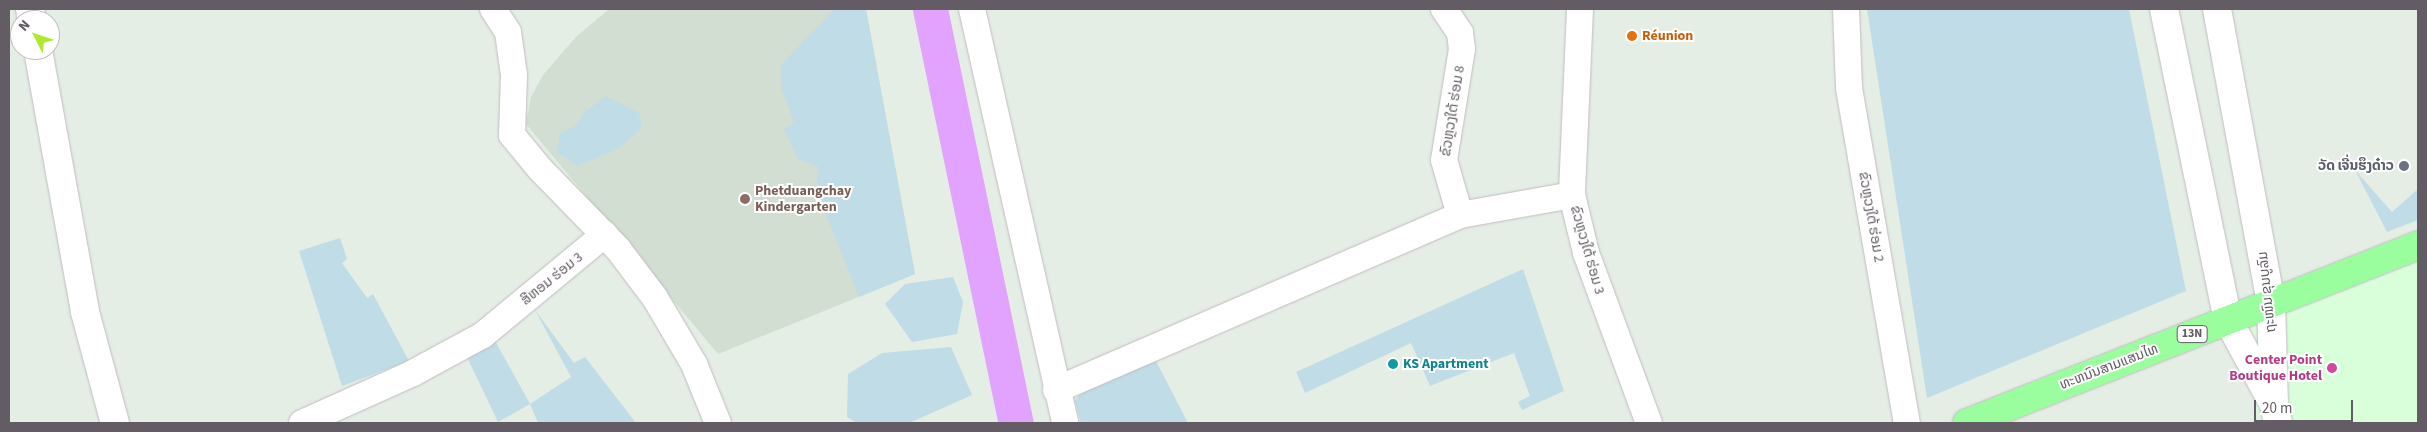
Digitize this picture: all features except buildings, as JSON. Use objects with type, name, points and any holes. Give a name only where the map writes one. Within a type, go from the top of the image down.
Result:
[{"type":"highway","name":"ທະຫນົນສາມແສນໄທ","points":[[1967,423],[2418,245]]},
{"type":"street","points":[[493,9],[508,32],[514,76],[512,134],[540,169],[605,234],[655,298],[694,364],[718,423]]},
{"type":"street","points":[[972,9],[1056,390],[1065,423]]},
{"type":"street","name":"ຂົວຫຼວງໃຕ້ ຮ່ອມ 8","points":[[1444,9],[1460,33],[1462,49],[1444,160],[1460,215]]},
{"type":"street","name":"ຂົວຫຼວງໃຕ້ ຮ່ອມ 3","points":[[1580,9],[1572,195],[1586,253],[1649,423]]},
{"type":"street","name":"ຂົວຫຼວງໃຕ້ ຮ່ອມ 2","points":[[1846,9],[1849,88],[1907,423]]},
{"type":"street","name":"ຖະໜົນ ຂຸນບູລົມ","points":[[2164,9],[2228,320],[2276,414]]},
{"type":"street","name":"ຖະໜົນ ຂຸນບູລົມ","points":[[2217,9],[2272,303],[2276,414]]},
{"type":"street","points":[[40,60],[85,312],[115,423]]},
{"type":"street","points":[[1056,390],[1460,215],[1572,195]]},
{"type":"street","name":"ສີຫອມ ຮ່ອມ 3","points":[[302,423],[413,373],[483,334],[605,234]]},
{"type":"shaded area","name":"Phetduangchay Kindergarten","points":[[609,9],[866,9],[915,274],[718,354],[526,124],[531,97],[543,75],[576,37]]},
{"type":"shaded area","points":[[834,9],[866,9],[915,274],[859,297],[816,190],[819,167],[798,159],[784,129],[794,122],[781,88],[781,65]]},
{"type":"shaded area","points":[[1867,9],[2129,9],[2186,291],[1927,398]]},
{"type":"shaded area","points":[[606,96],[639,113],[642,128],[618,149],[577,166],[557,152],[560,133],[574,127],[585,112]]},
{"type":"shaded area","points":[[2355,170],[2392,212],[2418,189],[2418,220],[2387,232]]},
{"type":"shaded area","points":[[340,238],[347,259],[342,263],[367,298],[373,294],[409,361],[342,386],[299,251]]},
{"type":"shaded area","points":[[2418,247],[2418,423],[2261,423],[2228,320]]},
{"type":"shaded area","points":[[1523,269],[1564,391],[1522,410],[1518,402],[1530,396],[1514,353],[1430,386],[1411,343],[1305,393],[1296,372]]},
{"type":"shaded area","points":[[953,277],[963,302],[957,334],[912,342],[885,304],[905,284]]},
{"type":"shaded area","points":[[535,310],[574,363],[585,357],[636,423],[538,423],[530,404],[571,377]]},
{"type":"shaded area","points":[[494,339],[530,404],[498,422],[466,355]]},
{"type":"shaded area","points":[[951,347],[972,395],[909,423],[857,423],[847,417],[848,374],[882,353]]},
{"type":"shaded area","points":[[1156,361],[1188,423],[1081,423],[1075,401],[1081,392]]},
{"type":"waterway","points":[[930,9],[1016,423]]},
{"type":"place","name":"Réunion","points":[[1632,36]]},
{"type":"place","name":"ວັດ ເຈີ່ນຮຶງດ໋າວ","points":[[2404,166]]},
{"type":"place","name":"Phetduangchay Kindergarten","points":[[745,199]]},
{"type":"place","name":"KS Apartment","points":[[1393,364]]},
{"type":"place","name":"Center Point Boutique Hotel","points":[[2332,368]]}]
